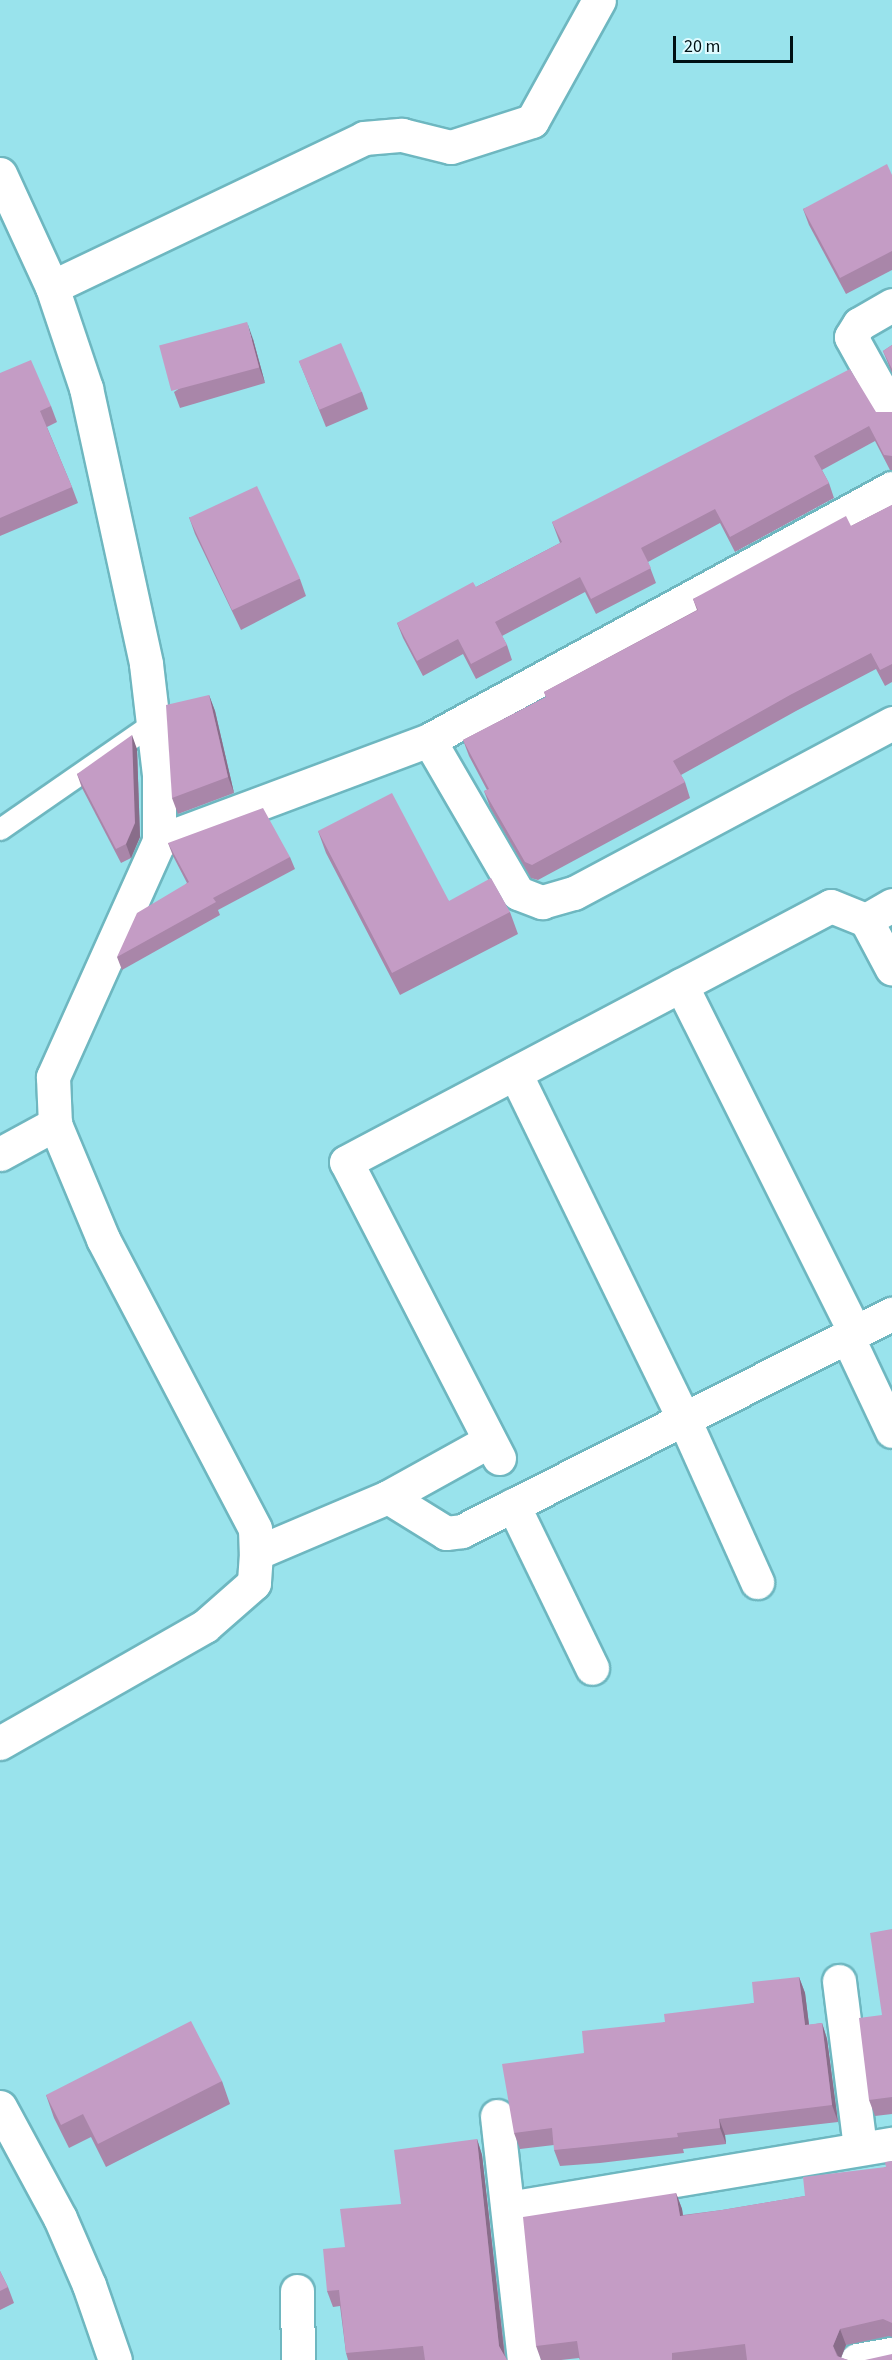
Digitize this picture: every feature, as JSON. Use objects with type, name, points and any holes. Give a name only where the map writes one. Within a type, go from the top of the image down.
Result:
[{"type":"street","points":[[52,287],[364,138],[402,135],[451,147],[532,121],[599,0]]},
{"type":"street","points":[[0,174],[52,287],[86,387],[119,528],[146,664],[153,723],[159,841],[53,1077],[55,1124],[103,1239],[255,1529],[256,1553],[254,1583],[205,1626],[0,1743]]},
{"type":"street","points":[[892,305],[859,324],[851,338],[892,411]]},
{"type":"street","points":[[159,841],[429,740],[892,488]]},
{"type":"street","points":[[429,740],[518,894],[542,902],[574,893],[892,723]]},
{"type":"street","points":[[256,1553],[494,1449],[346,1162],[831,906],[879,913],[892,969]]},
{"type":"street","points":[[681,985],[851,1334],[892,1431]]},
{"type":"street","points":[[515,1073],[683,1417],[757,1582]]},
{"type":"street","points":[[0,1154],[55,1124]]},
{"type":"street","points":[[388,1497],[401,1502],[447,1533],[462,1531],[683,1417],[892,1314]]},
{"type":"street","points":[[513,1505],[592,1668]]},
{"type":"street","points":[[839,1981],[860,2148]]},
{"type":"street","points":[[0,2107],[60,2218],[89,2285],[115,2360]]},
{"type":"street","points":[[497,2116],[524,2360]]},
{"type":"street","points":[[508,2208],[892,2144]]},
{"type":"street","points":[[297,2290],[298,2360]]},
{"type":"street","points":[[857,2360],[892,2354]]},
{"type":"lane","points":[[0,829],[153,723]]},
{"type":"building","points":[[887,164],[892,175],[892,251],[840,278],[803,209]]},
{"type":"building","points":[[247,322],[259,367],[171,391],[159,346]]},
{"type":"building","points":[[341,343],[362,392],[319,410],[299,361]]},
{"type":"building","points":[[892,345],[892,369],[883,351]]},
{"type":"building","points":[[31,360],[51,406],[40,411],[72,487],[0,518],[0,373]]},
{"type":"building","points":[[850,369],[876,412],[892,412],[892,456],[884,455],[869,426],[814,456],[829,483],[730,537],[715,509],[641,548],[651,568],[591,599],[580,577],[495,622],[507,645],[471,664],[458,639],[417,661],[397,623],[473,582],[476,587],[562,542],[552,522]]},
{"type":"building","points":[[257,486],[300,578],[232,610],[189,518]]},
{"type":"building","points":[[892,505],[892,664],[880,670],[871,653],[790,695],[673,761],[685,782],[532,865],[525,862],[484,791],[489,789],[463,740],[546,697],[544,692],[698,610],[693,599],[846,516],[851,526]]},
{"type":"building","points":[[209,695],[228,777],[172,798],[166,705]]},
{"type":"building","points":[[132,735],[135,823],[126,844],[116,849],[77,774]]},
{"type":"building","points":[[392,793],[449,901],[491,878],[510,912],[392,973],[318,831]]},
{"type":"building","points":[[263,808],[290,857],[213,898],[216,902],[117,957],[137,913],[189,882],[168,843]]},
{"type":"building","points":[[892,1929],[892,2097],[869,2100],[859,2018],[882,2015],[870,1933]]},
{"type":"building","points":[[799,1977],[805,2025],[822,2023],[832,2105],[719,2119],[720,2128],[677,2133],[678,2137],[554,2150],[552,2128],[514,2133],[502,2064],[584,2053],[582,2031],[665,2022],[664,2014],[754,2003],[752,1982]]},
{"type":"building","points":[[191,2021],[222,2081],[98,2144],[83,2114],[61,2125],[46,2095]]},
{"type":"building","points":[[477,2139],[499,2346],[507,2360],[425,2360],[423,2346],[346,2353],[339,2290],[327,2291],[323,2249],[345,2247],[340,2209],[401,2204],[394,2150]]},
{"type":"building","points":[[892,2161],[892,2323],[883,2319],[840,2329],[833,2346],[837,2356],[848,2360],[747,2360],[745,2344],[672,2353],[672,2360],[580,2360],[577,2341],[536,2346],[523,2217],[676,2193],[680,2216],[722,2210],[805,2196],[803,2177],[886,2167],[885,2162]]},
{"type":"building","points":[[0,2271],[8,2287],[0,2291]]},
{"type":"building","points":[[892,2354],[892,2360],[865,2360]]}]
